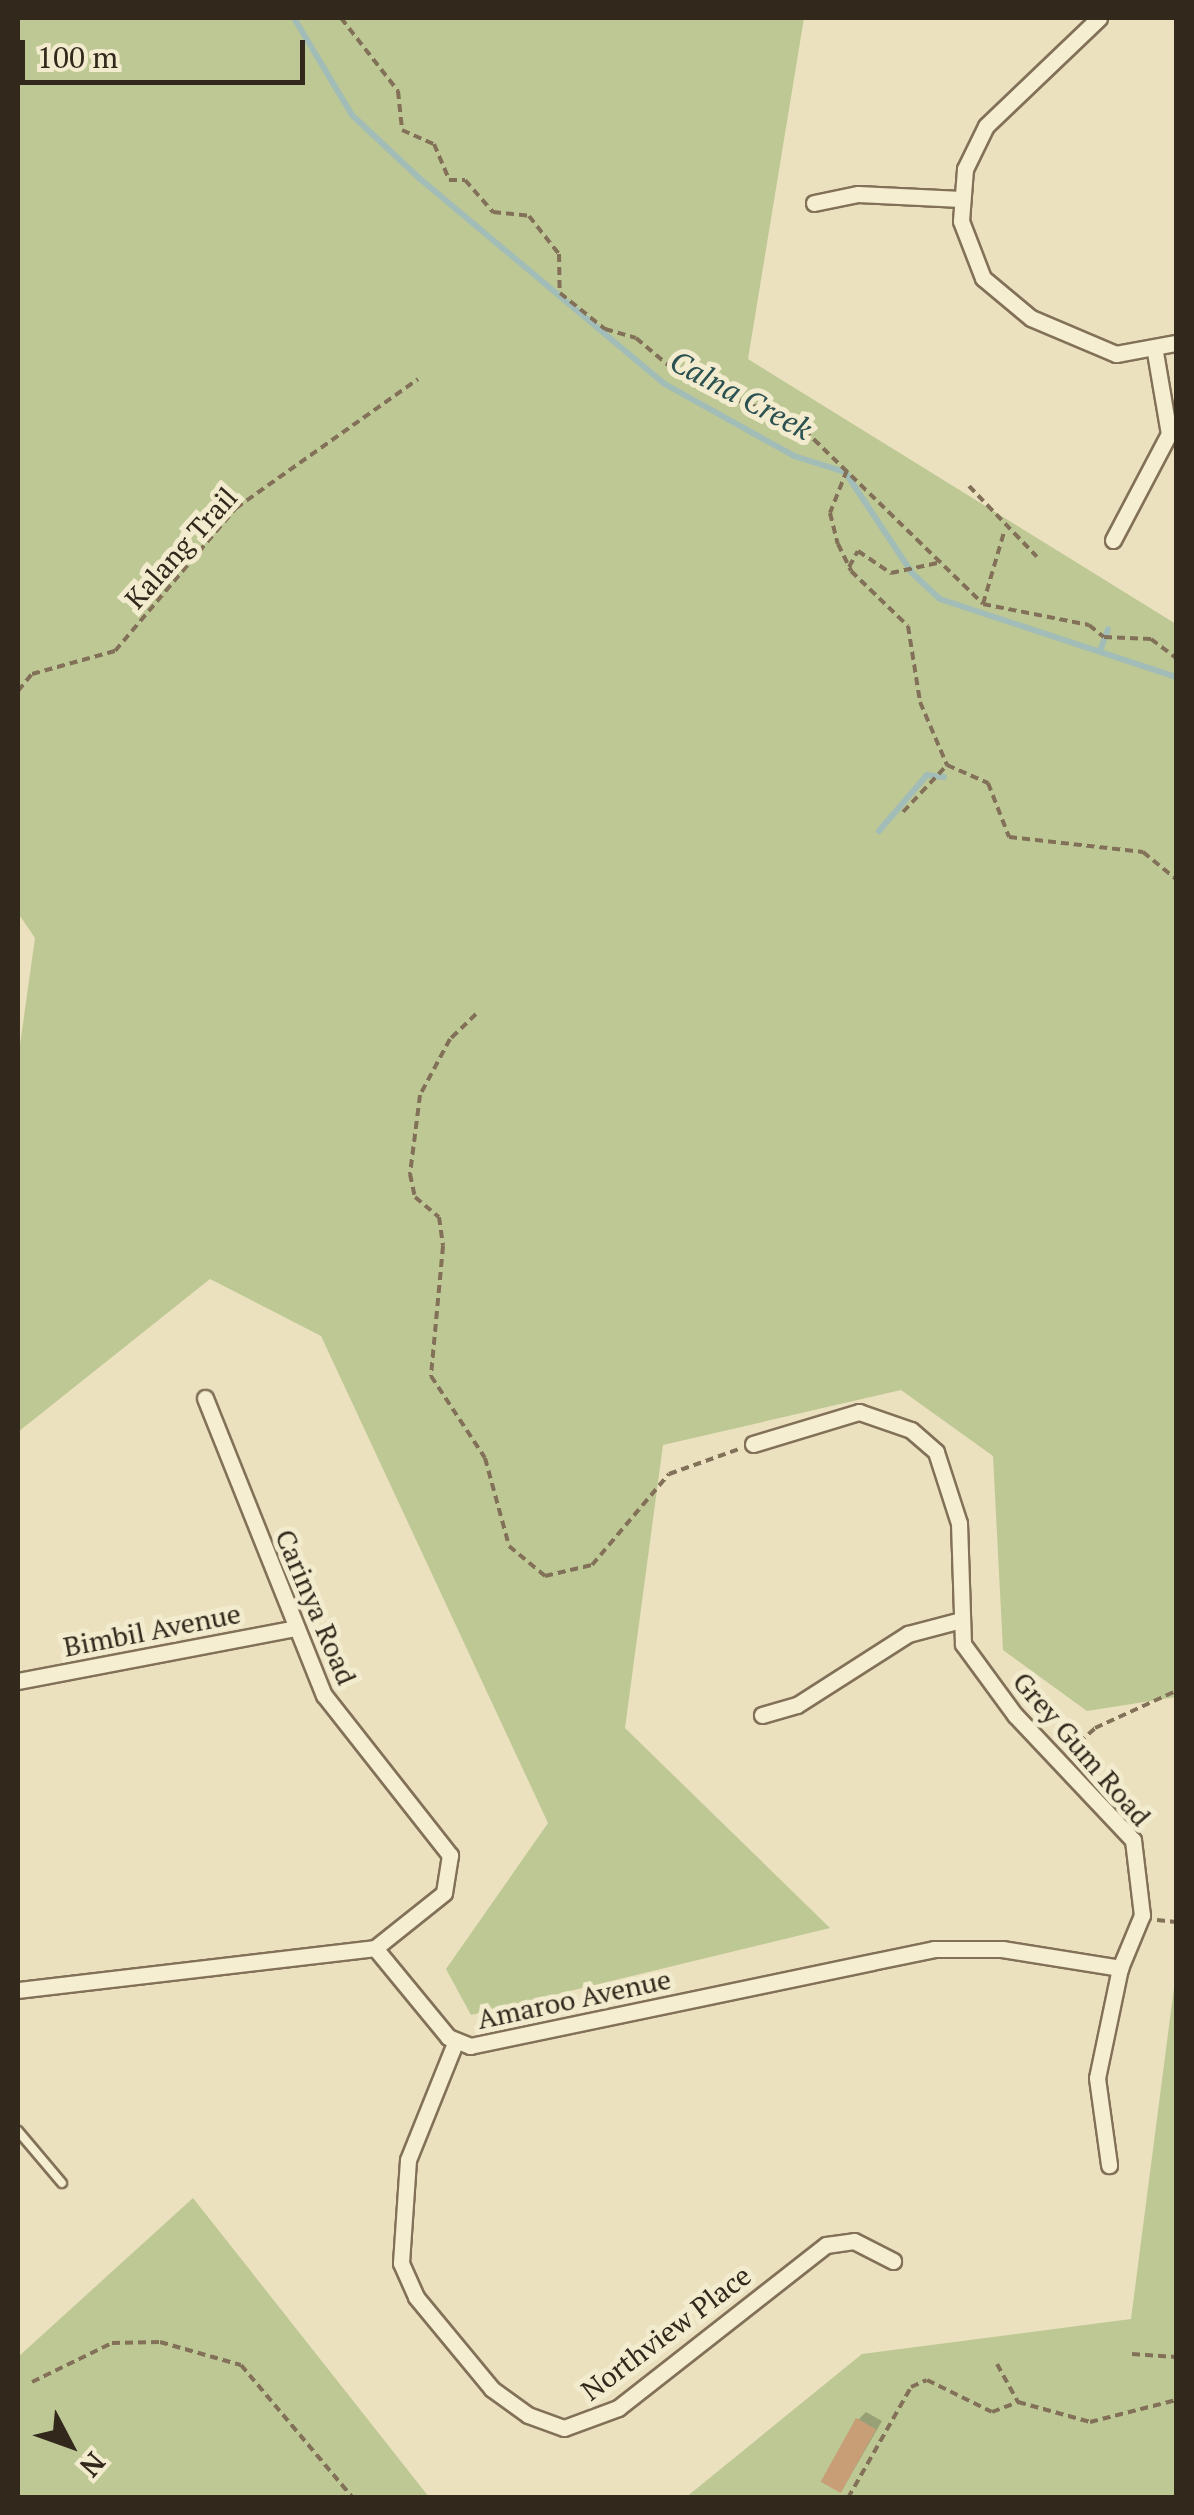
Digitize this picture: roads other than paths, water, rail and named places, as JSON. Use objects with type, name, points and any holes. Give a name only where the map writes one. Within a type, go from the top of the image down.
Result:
[{"type":"street","points":[[1099,18],[986,126],[962,199],[974,260],[1011,307],[1095,348],[1156,352],[1176,343]]},
{"type":"street","points":[[814,203],[858,194],[962,199]]},
{"type":"street","points":[[1112,540],[1169,434],[1156,352]]},
{"type":"street","name":"Carinya Road","points":[[205,1398],[295,1628],[342,1723],[453,1867],[444,1893],[374,1948]]},
{"type":"street","name":"Grey Gum Road","points":[[753,1444],[859,1412],[926,1441],[956,1503],[957,1622],[972,1658],[1056,1762],[1120,1824],[1139,1856],[1142,1916],[1120,1968],[1097,2078],[1109,2165]]},
{"type":"street","points":[[762,1715],[797,1706],[908,1634],[957,1622]]},
{"type":"street","name":"Bimbil Avenue","points":[[18,1681],[295,1628]]},
{"type":"street","points":[[18,1990],[374,1948]]},
{"type":"street","name":"Amaroo Avenue","points":[[374,1948],[455,2042],[934,1950],[1002,1949],[1120,1968]]},
{"type":"street","name":"Northview Place","points":[[455,2042],[408,2160],[401,2263],[428,2312],[492,2389],[528,2415],[564,2428],[618,2408],[826,2245],[854,2241],[892,2260]]},
{"type":"lane","points":[[18,2130],[62,2183]]},
{"type":"waterway","name":"Calna Creek","points":[[294,18],[352,115],[419,178],[663,383],[794,456],[845,472],[912,573],[940,599],[1176,677]]},
{"type":"waterway","points":[[1100,651],[1108,629]]},
{"type":"waterway","points":[[879,831],[927,775],[944,777]]}]
